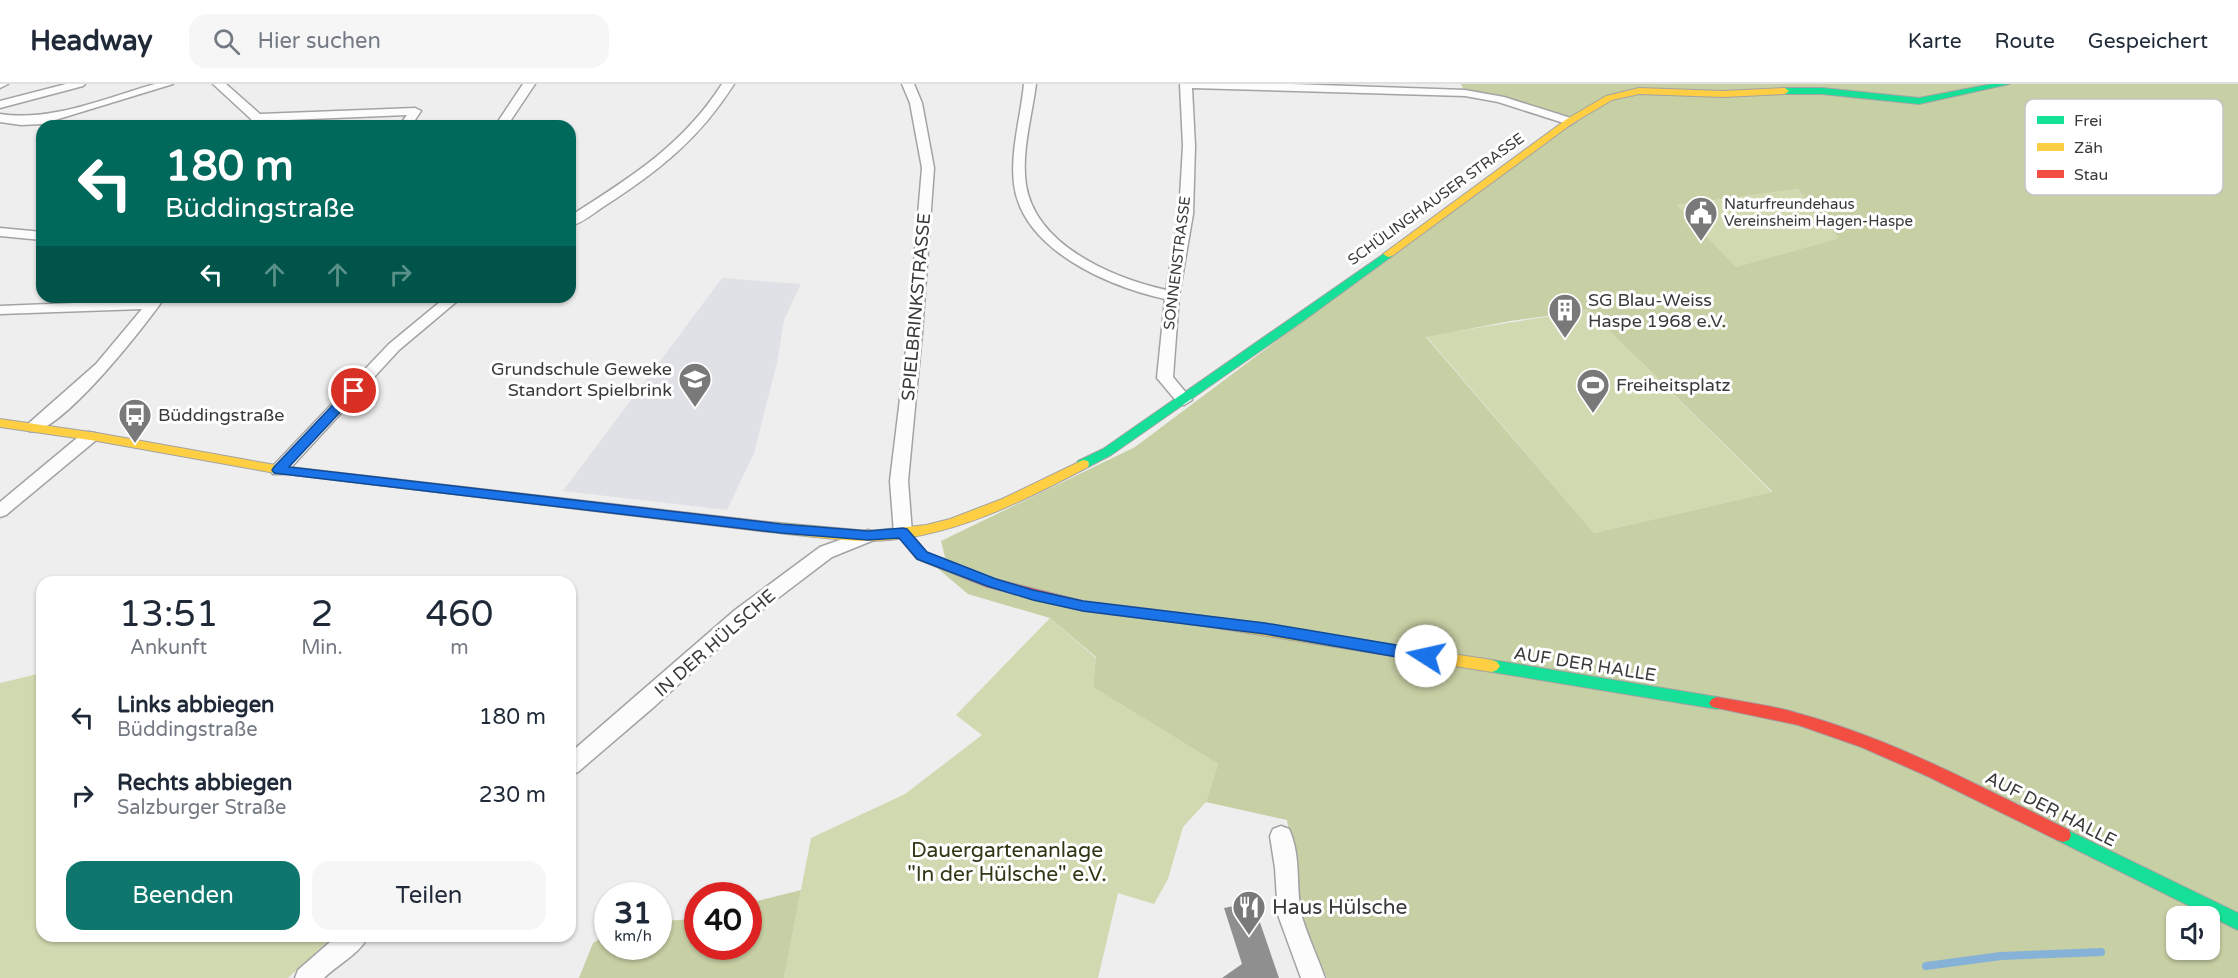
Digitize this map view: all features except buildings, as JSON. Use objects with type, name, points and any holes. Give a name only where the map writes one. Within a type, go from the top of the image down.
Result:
[{"type":"street","points":[[0,105],[79,84]]},
{"type":"street","points":[[42,120],[167,84]]},
{"type":"street","points":[[219,84],[255,120]]},
{"type":"street","points":[[505,120],[529,84]]},
{"type":"street","points":[[576,218],[670,153],[699,126],[728,84]]},
{"type":"street","name":"SPIELBRINKSTRASSE","points":[[903,533],[899,481],[917,310],[928,168],[916,103],[908,84]]},
{"type":"street","points":[[1030,84],[1020,185],[1026,209],[1039,230],[1089,266],[1154,293],[1172,296]]},
{"type":"street","points":[[1186,84],[1330,86],[1483,95],[1570,121]]},
{"type":"street","name":"SONNENSTRASSE","points":[[1184,400],[1165,378],[1172,296],[1186,214],[1189,146],[1186,84]]},
{"type":"street","name":"SCHÜLINGHAUSER STRASSE","points":[[903,533],[939,527],[1017,499],[1098,457],[1184,400],[1317,306],[1570,121],[1609,98],[1639,91],[1723,94],[1787,90],[1919,101],[2005,84]]},
{"type":"street","points":[[286,120],[415,111],[409,120]]},
{"type":"street","points":[[0,118],[36,120]]},
{"type":"street","points":[[0,232],[36,235]]},
{"type":"street","points":[[0,310],[109,303]]},
{"type":"street","points":[[35,427],[61,407],[100,369],[142,321],[154,303]]},
{"type":"street","points":[[279,470],[394,347],[448,303]]},
{"type":"street","points":[[0,423],[89,436],[279,470],[781,528],[868,536],[903,533]]},
{"type":"street","points":[[0,511],[89,436]]},
{"type":"street","name":"AUF DER HALLE","points":[[903,533],[922,556],[992,583],[1083,606],[1265,629],[1715,703],[1797,719],[1869,743],[1960,784],[2238,922]]},
{"type":"street","name":"IN DER HÜLSCHE","points":[[576,761],[742,615],[826,552],[868,536]]},
{"type":"street","points":[[1281,836],[1287,868],[1290,915],[1313,978]]},
{"type":"street","points":[[308,978],[329,956],[348,942]]},
{"type":"shaded area","name":"Grundschule Geweke Standort Spielbrink","points":[[722,278],[801,284],[784,320],[777,363],[754,453],[727,510],[563,491]]},
{"type":"green space","points":[[1461,84],[2238,84],[2238,978],[1327,978],[1303,922],[1287,820],[1206,802],[1218,764],[1093,687],[1096,657],[1050,618],[968,594],[936,567],[945,557],[941,541],[1135,447],[1570,121],[1465,93]],"holes":[[[1798,189],[1839,238],[1736,267],[1677,205]],[[1588,310],[1772,491],[1594,533],[1426,337],[1511,321]]]},
{"type":"green space","points":[[1798,189],[1840,238],[1736,267],[1677,205]]},
{"type":"green space","name":"Freiheitsplatz","points":[[1588,310],[1772,492],[1594,533],[1426,336]]},
{"type":"green space","name":"Dauergartenanlage \"In der Hülsche\" e.V.","points":[[1050,618],[1096,658],[1093,687],[1218,764],[1206,802],[1183,827],[1168,879],[1154,904],[1118,893],[1098,978],[784,978],[811,838],[905,794],[982,735],[956,715]]},
{"type":"green space","points":[[36,674],[36,942],[327,942],[288,978],[0,978],[0,683]]},
{"type":"green space","points":[[801,890],[784,978],[579,978],[594,942],[594,960],[672,960],[672,920],[684,920],[684,960],[762,960],[762,900]]},
{"type":"waterway","points":[[1926,966],[2001,956],[2101,952]]},
{"type":"traffic: fast","points":[[1785,91],[1822,91],[1919,101],[2005,84]]},
{"type":"traffic: fast","points":[[1083,464],[1107,452],[1299,319],[1388,254]]},
{"type":"traffic: fast","points":[[1492,666],[1717,703]]},
{"type":"traffic: fast","points":[[2063,835],[2238,922]]},
{"type":"traffic: slow","points":[[1388,254],[1570,121],[1609,98],[1639,91],[1723,94],[1785,91]]},
{"type":"traffic: slow","points":[[0,423],[97,437],[281,470]]},
{"type":"traffic: slow","points":[[769,527],[869,536],[898,535],[926,530],[980,514],[1083,464]]},
{"type":"traffic: slow","points":[[1198,620],[1492,666]]},
{"type":"traffic: jam","points":[[281,470],[769,527]]},
{"type":"traffic: jam","points":[[903,533],[922,556],[992,583],[1083,606],[1198,620]]},
{"type":"traffic: jam","points":[[1717,703],[1778,714],[1833,730],[1933,771],[2063,835]]},
{"type":"place","name":"Naturfreundehaus Vereinsheim Hagen-Haspe","points":[[1701,242]]},
{"type":"place","name":"SG Blau-Weiss Haspe 1968 e.V.","points":[[1565,339]]},
{"type":"place","name":"Grundschule Geweke Standort Spielbrink","points":[[695,408]]},
{"type":"place","name":"Freiheitsplatz","points":[[1593,414]]},
{"type":"place","name":"Büddingstraße","points":[[135,444]]},
{"type":"place","name":"Haus Hülsche","points":[[1249,936]]},
{"type":"route","points":[[354,391],[279,470],[781,528],[868,536],[903,533],[922,556],[992,583],[1033,595],[1083,606],[1265,629],[1426,656]]}]
